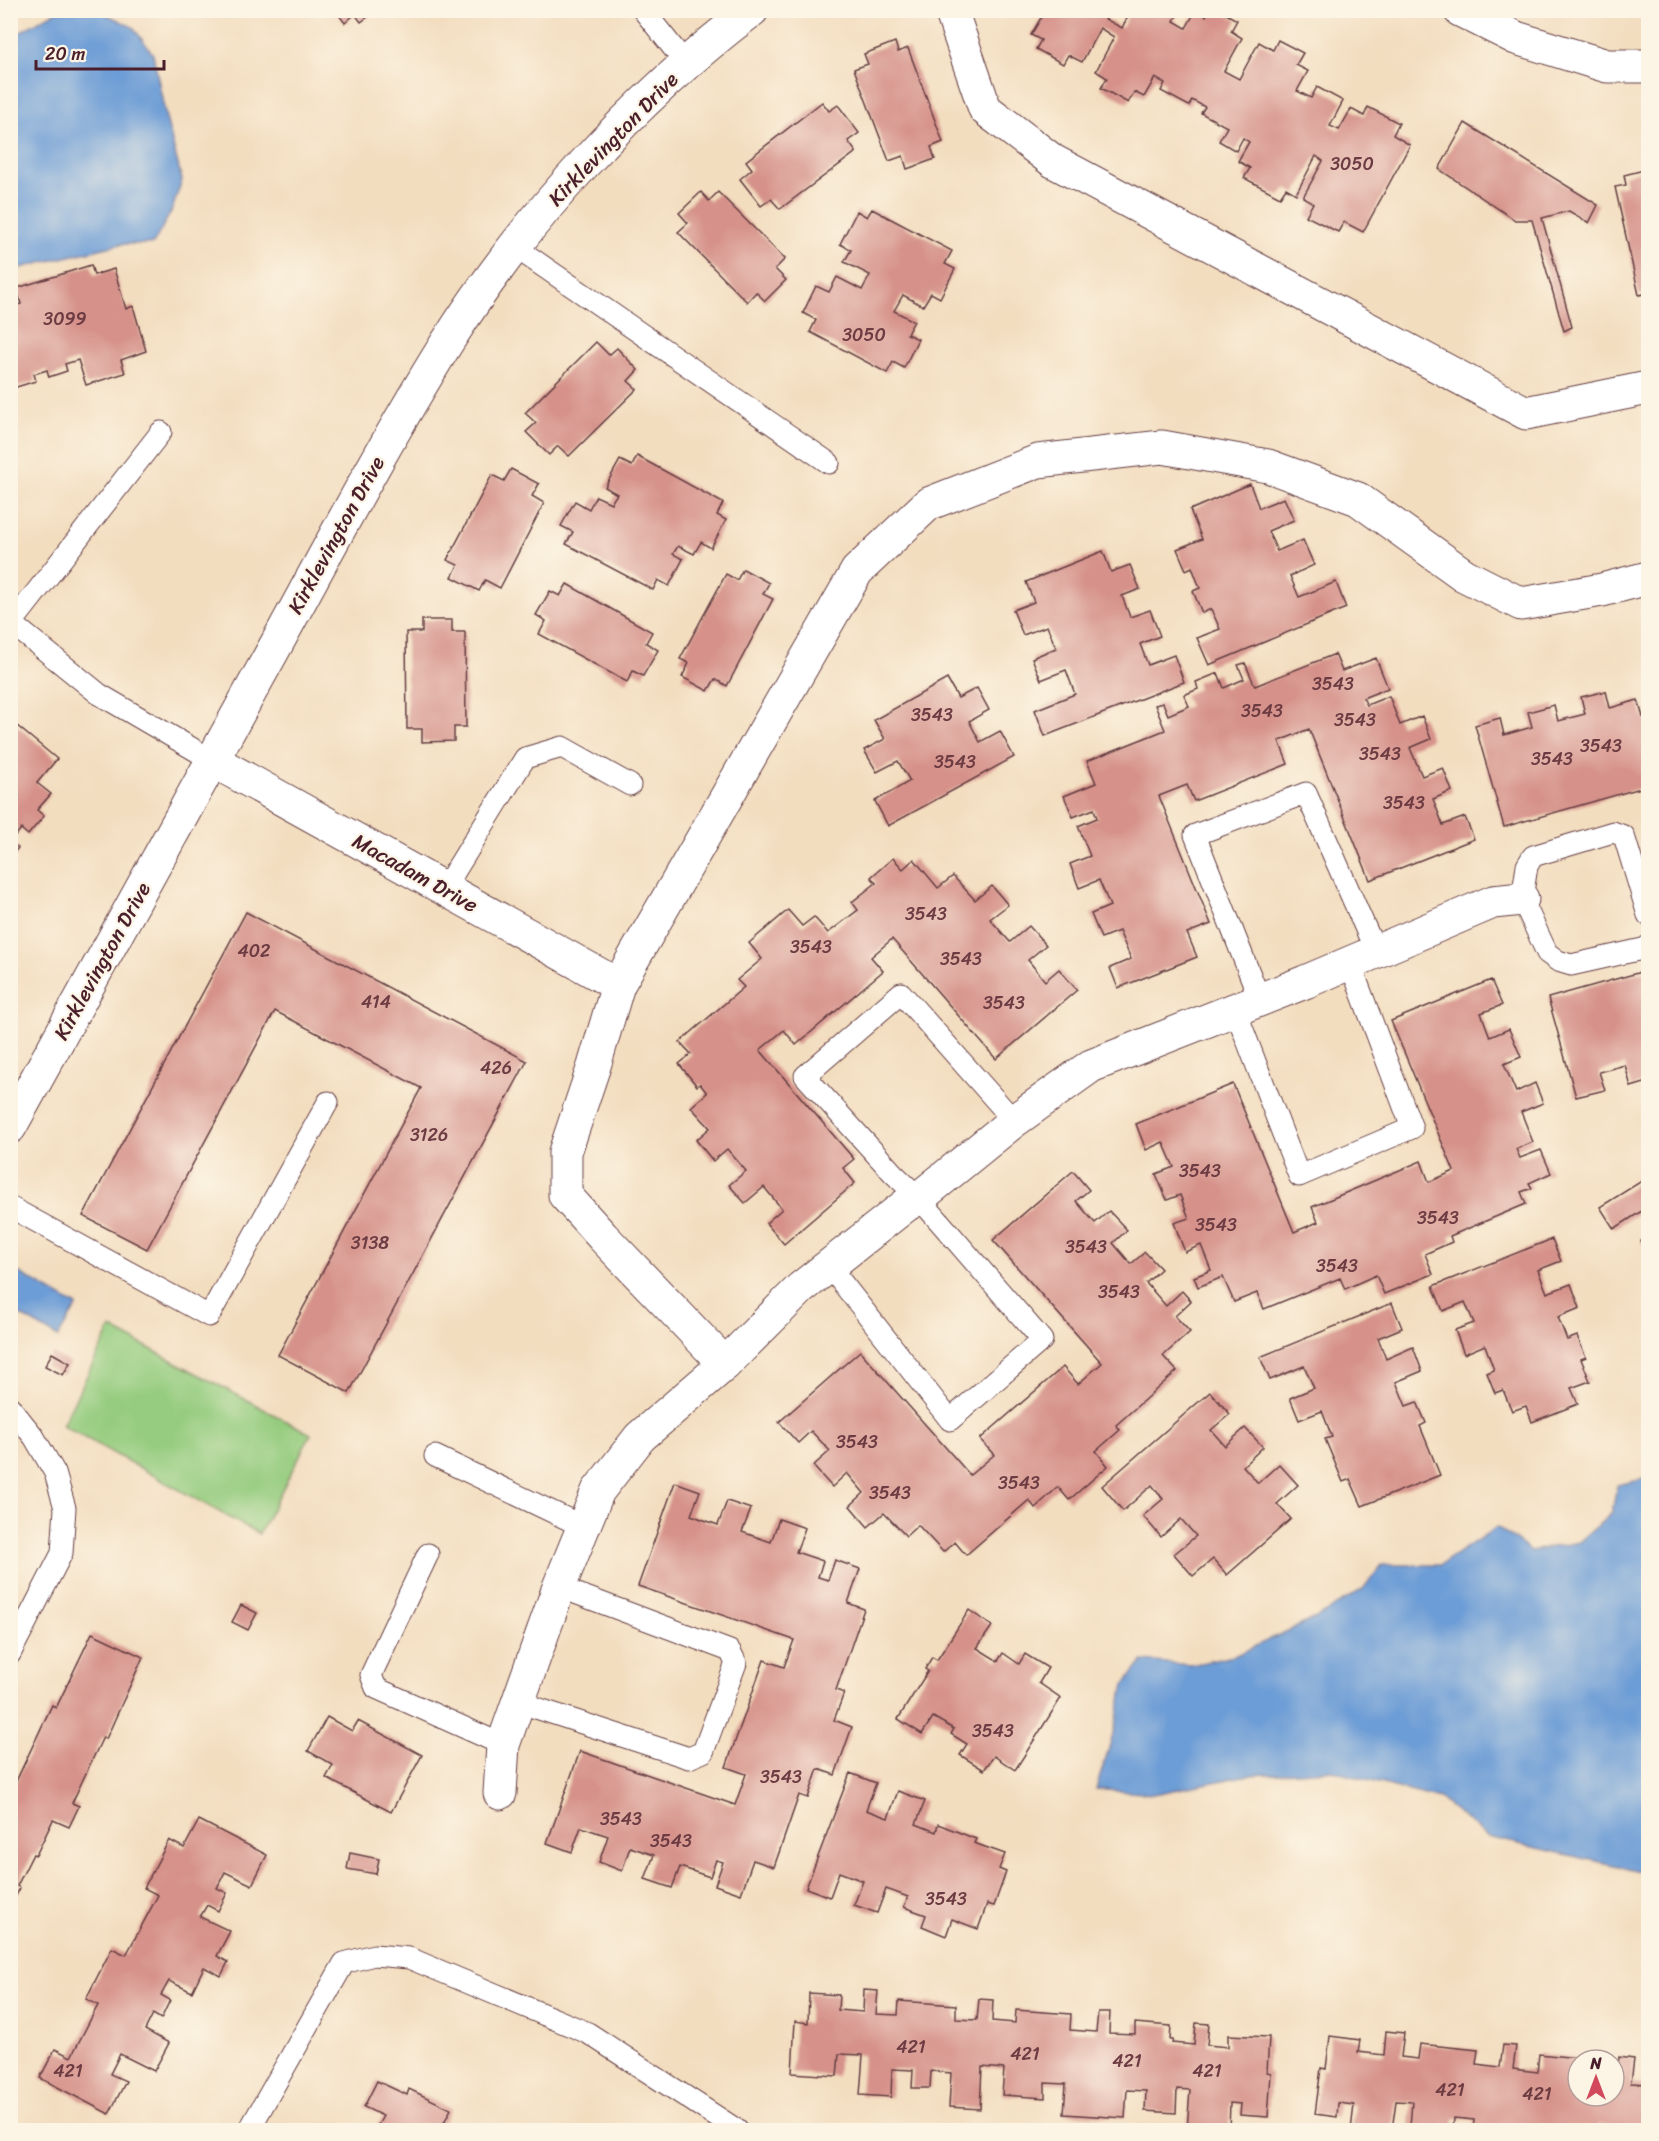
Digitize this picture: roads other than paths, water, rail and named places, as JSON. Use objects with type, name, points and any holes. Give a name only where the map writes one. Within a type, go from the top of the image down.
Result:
[{"type":"street","name":"Kirklevington Drive","points":[[10,1126],[381,454],[448,342],[515,247],[575,173],[651,96],[717,37],[752,10]]},
{"type":"street","points":[[951,10],[985,109],[1053,161],[1526,413],[1648,388]]},
{"type":"street","points":[[1460,10],[1516,38],[1607,66],[1648,66]]},
{"type":"street","points":[[725,1364],[603,1238],[565,1195],[565,1152],[618,985],[857,571],[928,504],[1038,461],[1162,447],[1268,466],[1358,499],[1464,575],[1521,604],[1602,590],[1648,578]]},
{"type":"street","name":"Macadam Drive","points":[[212,760],[618,985]]},
{"type":"street","points":[[500,1793],[503,1745],[559,1587],[598,1491],[640,1437],[725,1364],[801,1288],[906,1205],[919,1198],[1014,1121],[1091,1066],[1248,1005],[1493,902],[1522,899]]},
{"type":"lane","points":[[643,10],[686,64]]},
{"type":"lane","points":[[515,247],[829,463]]},
{"type":"lane","points":[[161,432],[11,623],[99,694],[212,760]]},
{"type":"lane","points":[[444,889],[525,758],[562,747],[630,785]]},
{"type":"lane","points":[[1305,793],[1363,957],[1412,1128],[1299,1176],[1248,1005],[1195,835],[1305,793]]},
{"type":"lane","points":[[1648,915],[1624,836],[1613,832],[1533,856],[1527,866],[1522,899],[1547,953],[1558,961],[1571,965],[1648,946]]},
{"type":"lane","points":[[829,1266],[950,1420],[1042,1340],[919,1198],[893,1173],[805,1076],[901,993],[1014,1121]]},
{"type":"lane","points":[[10,1208],[209,1316],[328,1102]]},
{"type":"lane","points":[[10,1407],[34,1437],[55,1473],[65,1508],[62,1554],[10,1654]]},
{"type":"lane","points":[[435,1456],[584,1527]]},
{"type":"lane","points":[[428,1554],[371,1675],[376,1688],[503,1745]]},
{"type":"lane","points":[[519,1702],[689,1758],[703,1752],[736,1663],[730,1651],[559,1587]]},
{"type":"lane","points":[[249,2130],[344,1963],[374,1955],[409,1958],[588,2033],[737,2130]]},
{"type":"water","points":[[57,11],[102,12],[133,27],[153,54],[182,180],[172,210],[153,244],[121,244],[11,270],[11,37]]},
{"type":"water","points":[[11,1268],[77,1306],[58,1337],[11,1310]]},
{"type":"water","points":[[1648,1478],[1648,1877],[1636,1870],[1488,1837],[1440,1799],[1329,1770],[1249,1775],[1153,1794],[1096,1789],[1114,1732],[1124,1685],[1143,1661],[1191,1665],[1234,1656],[1316,1618],[1363,1589],[1382,1565],[1440,1565],[1497,1527],[1531,1551],[1579,1542],[1612,1513],[1617,1485]]}]
